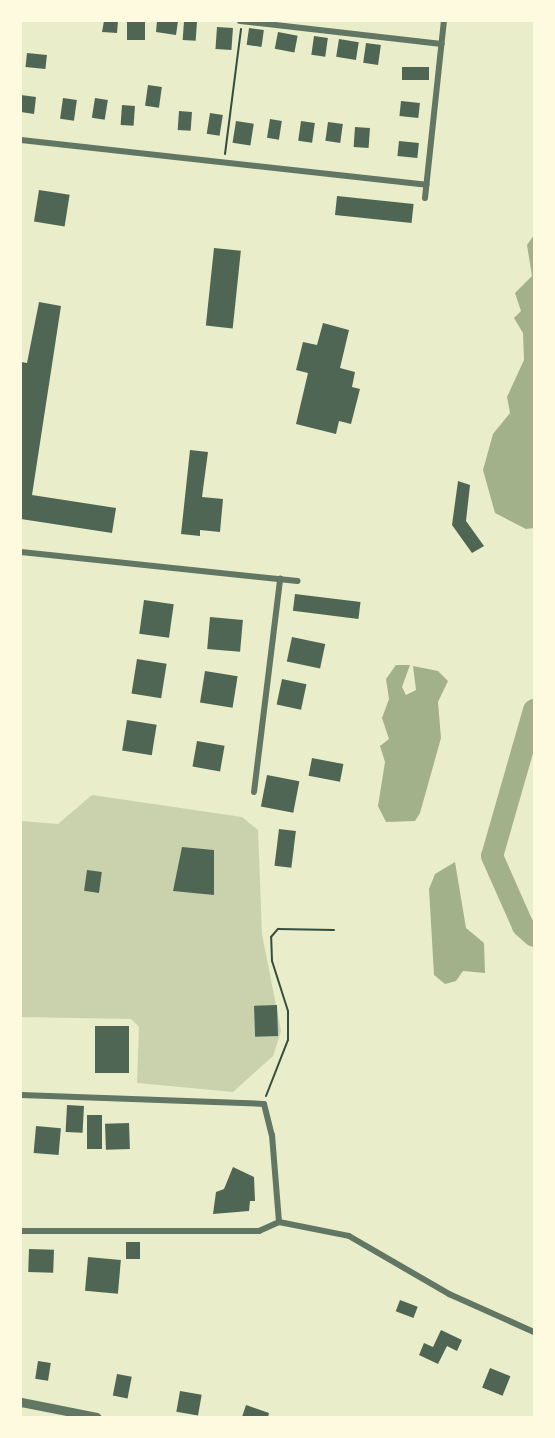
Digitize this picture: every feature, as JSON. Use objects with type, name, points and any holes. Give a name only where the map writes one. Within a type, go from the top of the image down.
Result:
[{"type":"street","points":[[241,21],[442,44]]},
{"type":"street","points":[[425,198],[444,21]]},
{"type":"street","points":[[21,140],[427,185]]},
{"type":"street","points":[[21,552],[297,581]]},
{"type":"street","points":[[254,792],[280,579]]},
{"type":"street","points":[[21,1095],[264,1104],[272,1135],[279,1222]]},
{"type":"street","points":[[21,1231],[260,1231],[279,1222],[349,1236],[449,1294],[534,1332]]},
{"type":"street","points":[[21,1402],[97,1417]]},
{"type":"path","points":[[224,163],[241,21]]},
{"type":"path","points":[[264,1104],[288,1040],[288,1011],[272,961],[271,937],[278,929],[334,930]]},
{"type":"shaded area","points":[[534,235],[534,528],[526,529],[495,513],[483,470],[493,434],[510,413],[507,397],[524,360],[523,333],[514,318],[521,311],[515,293],[532,276],[527,245]]},
{"type":"shaded area","points":[[396,665],[410,665],[402,687],[406,695],[416,690],[413,666],[438,671],[448,681],[438,702],[441,738],[420,813],[415,821],[386,822],[378,806],[385,762],[380,746],[389,739],[382,718],[389,699],[386,679]]},
{"type":"shaded area","points":[[92,795],[242,817],[258,830],[262,934],[281,1031],[273,1056],[233,1092],[137,1083],[139,1027],[131,1019],[21,1017],[21,821],[58,824]]},
{"type":"shaded area","points":[[455,862],[466,928],[484,943],[485,973],[463,971],[456,981],[445,984],[434,975],[429,889],[435,874]]},
{"type":"building","points":[[104,21],[118,21],[117,33],[102,32]]},
{"type":"building","points":[[127,21],[145,21],[145,40],[127,40]]},
{"type":"building","points":[[157,21],[178,21],[176,35],[156,32]]},
{"type":"building","points":[[184,21],[197,22],[196,41],[183,40]]},
{"type":"building","points":[[217,27],[233,28],[231,50],[215,49]]},
{"type":"building","points":[[249,28],[264,30],[261,47],[247,45]]},
{"type":"building","points":[[278,32],[298,36],[294,53],[275,49]]},
{"type":"building","points":[[314,36],[328,38],[325,57],[311,55]]},
{"type":"building","points":[[339,39],[359,42],[356,60],[336,57]]},
{"type":"building","points":[[366,43],[381,45],[378,65],[363,63]]},
{"type":"building","points":[[27,53],[47,55],[45,69],[26,67]]},
{"type":"building","points":[[402,67],[429,67],[429,80],[402,80]]},
{"type":"building","points":[[148,85],[162,87],[159,108],[145,106]]},
{"type":"building","points":[[21,95],[36,97],[34,114],[21,112]]},
{"type":"building","points":[[63,98],[77,100],[74,121],[60,119]]},
{"type":"building","points":[[95,98],[108,100],[105,120],[92,118]]},
{"type":"building","points":[[401,101],[420,103],[418,118],[399,116]]},
{"type":"building","points":[[122,105],[135,106],[134,126],[121,125]]},
{"type":"building","points":[[179,111],[192,112],[191,131],[178,130]]},
{"type":"building","points":[[210,113],[223,115],[220,136],[207,134]]},
{"type":"building","points":[[270,119],[282,121],[279,140],[267,138]]},
{"type":"building","points":[[236,121],[254,124],[250,146],[233,143]]},
{"type":"building","points":[[301,121],[315,123],[312,143],[298,141]]},
{"type":"building","points":[[328,122],[343,124],[340,143],[325,141]]},
{"type":"building","points":[[355,127],[370,128],[369,148],[354,147]]},
{"type":"building","points":[[399,141],[419,143],[417,158],[397,156]]},
{"type":"building","points":[[39,190],[70,195],[65,226],[34,222]]},
{"type":"building","points":[[337,196],[414,204],[412,223],[335,215]]},
{"type":"building","points":[[214,248],[241,251],[233,328],[206,326]]},
{"type":"building","points":[[39,302],[61,306],[32,495],[116,508],[112,533],[21,519],[21,362],[27,363]]},
{"type":"building","points":[[323,323],[349,330],[340,368],[355,372],[352,387],[360,389],[351,424],[339,421],[336,434],[296,424],[308,373],[296,370],[303,342],[317,345]]},
{"type":"building","points":[[190,450],[208,452],[202,497],[223,499],[220,532],[200,530],[200,536],[181,534]]},
{"type":"building","points":[[458,481],[470,485],[466,521],[484,546],[472,553],[452,525]]},
{"type":"building","points":[[295,594],[361,602],[358,619],[293,611]]},
{"type":"building","points":[[144,600],[174,604],[169,638],[139,634]]},
{"type":"building","points":[[210,617],[243,620],[240,652],[207,649]]},
{"type":"building","points":[[292,637],[325,644],[320,669],[287,661]]},
{"type":"building","points":[[137,659],[167,664],[161,698],[132,694]]},
{"type":"building","points":[[205,671],[238,676],[233,708],[200,703]]},
{"type":"building","points":[[282,679],[306,684],[301,710],[277,704]]},
{"type":"building","points":[[127,720],[157,725],[152,755],[122,751]]},
{"type":"building","points":[[197,741],[225,746],[220,771],[192,767]]},
{"type":"building","points":[[312,758],[343,764],[340,782],[309,776]]},
{"type":"building","points":[[267,775],[299,781],[293,813],[261,806]]},
{"type":"building","points":[[279,829],[296,831],[291,868],[274,866]]},
{"type":"building","points":[[182,847],[214,850],[214,895],[173,891]]},
{"type":"building","points":[[87,870],[102,872],[99,893],[84,891]]},
{"type":"building","points":[[277,1005],[278,1036],[255,1037],[254,1006]]},
{"type":"building","points":[[95,1026],[129,1026],[129,1073],[95,1073]]},
{"type":"building","points":[[67,1105],[84,1106],[83,1133],[66,1132]]},
{"type":"building","points":[[87,1115],[102,1115],[102,1149],[87,1149]]},
{"type":"building","points":[[129,1123],[130,1149],[106,1150],[105,1124]]},
{"type":"building","points":[[36,1126],[61,1128],[59,1155],[34,1153]]},
{"type":"building","points":[[233,1167],[254,1177],[255,1201],[250,1201],[249,1211],[213,1214],[216,1192],[224,1189]]},
{"type":"building","points":[[126,1242],[140,1242],[140,1259],[126,1259]]},
{"type":"building","points":[[29,1249],[54,1250],[53,1273],[28,1272]]},
{"type":"building","points":[[88,1257],[121,1260],[118,1294],[85,1291]]},
{"type":"building","points":[[400,1300],[418,1307],[413,1318],[396,1311]]},
{"type":"building","points":[[441,1330],[462,1340],[457,1351],[447,1346],[438,1364],[419,1355],[424,1343],[433,1347]]},
{"type":"building","points":[[38,1361],[51,1363],[48,1381],[35,1379]]},
{"type":"building","points":[[490,1368],[510,1376],[503,1396],[482,1387]]},
{"type":"building","points":[[117,1374],[132,1377],[128,1398],[113,1396]]},
{"type":"building","points":[[180,1391],[202,1395],[198,1416],[176,1412]]},
{"type":"building","points":[[246,1405],[269,1413],[268,1417],[242,1417]]},
{"type":"waterway","points":[[534,710],[492,856],[523,926],[534,936]]}]
